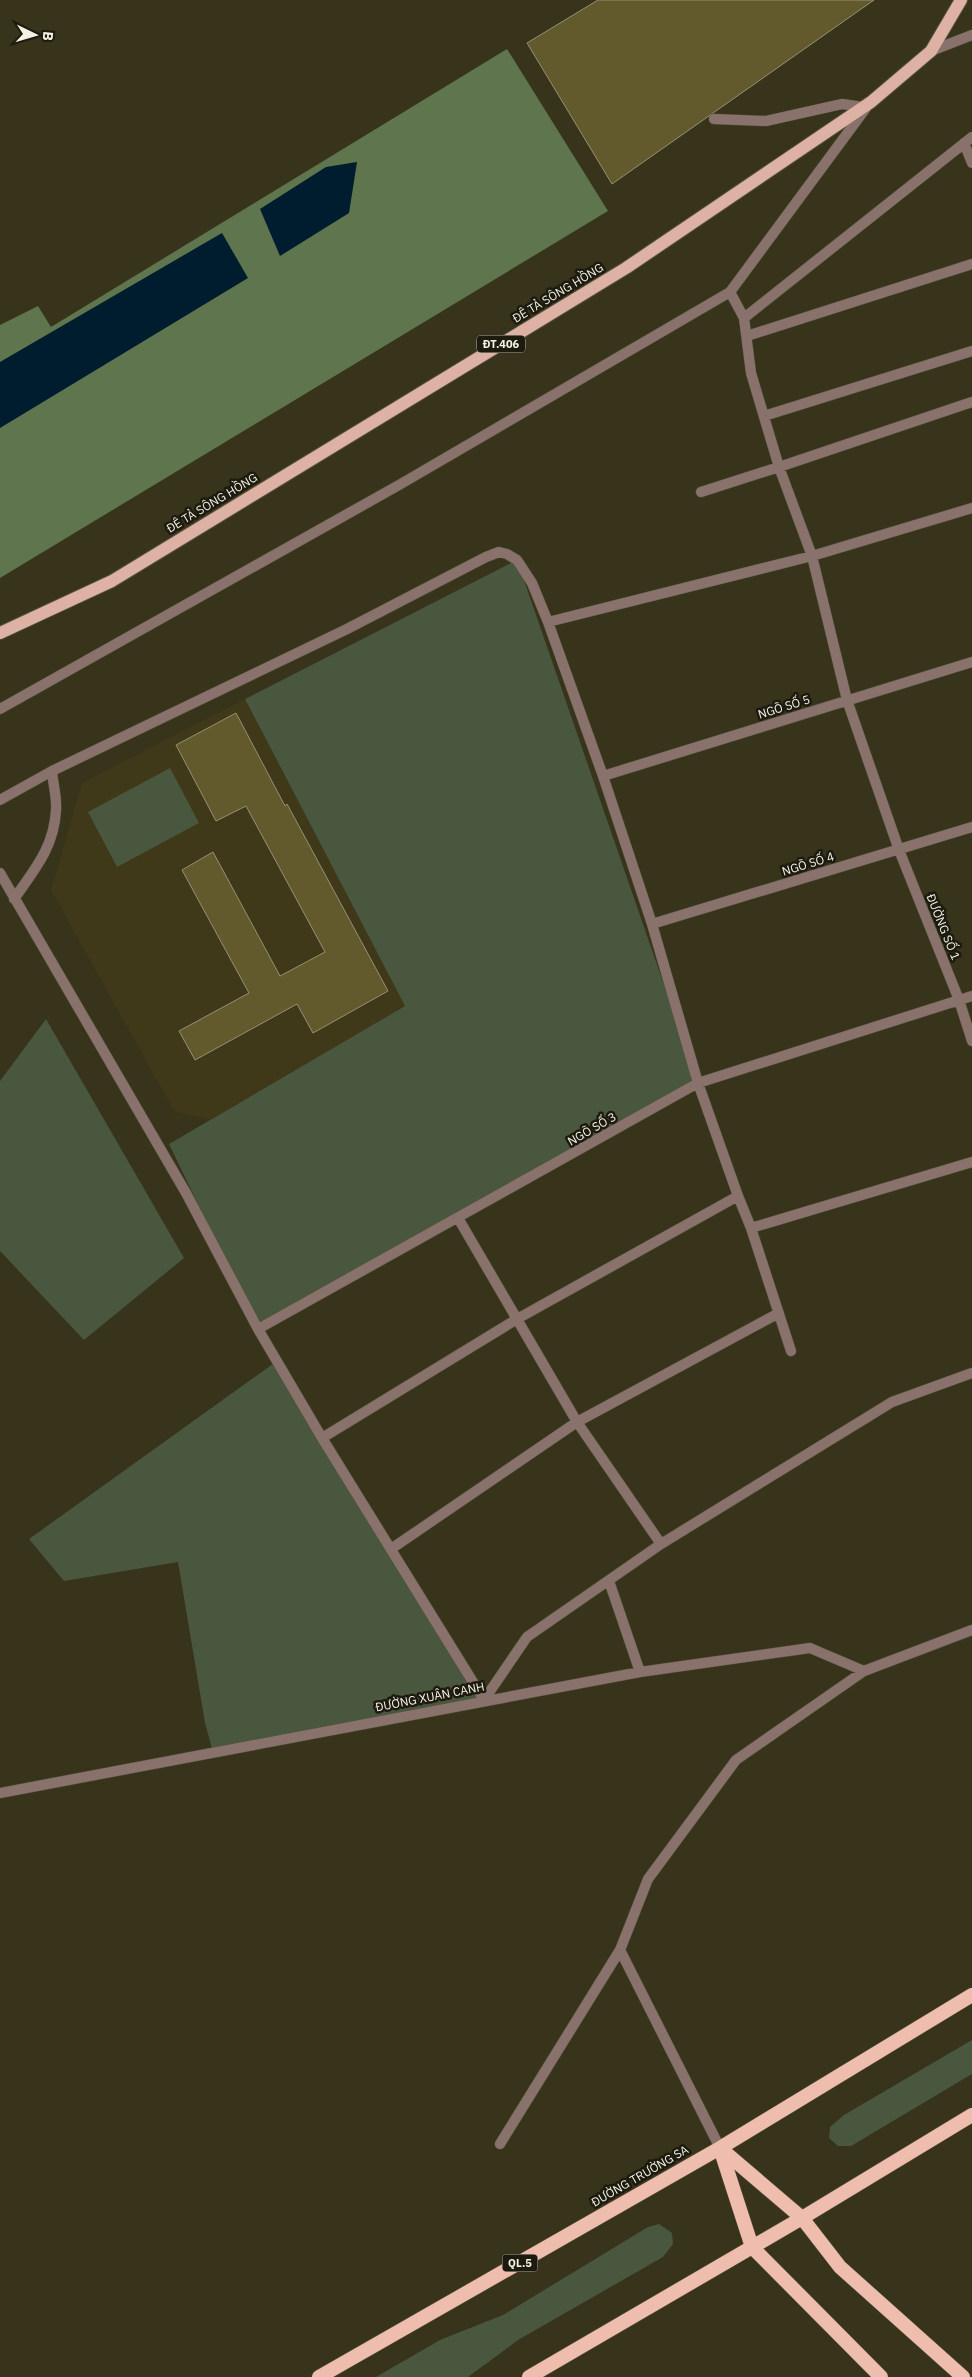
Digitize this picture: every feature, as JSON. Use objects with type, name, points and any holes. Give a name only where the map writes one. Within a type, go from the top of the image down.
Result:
[{"type":"highway","name":"ĐƯỜNG TRƯỜNG SA","points":[[319,2377],[720,2148],[972,1995]]},
{"type":"highway","points":[[529,2377],[802,2218],[972,2115]]},
{"type":"highway","points":[[720,2148],[802,2218],[840,2267],[963,2377]]},
{"type":"highway","points":[[720,2148],[752,2247],[881,2377]]},
{"type":"main road","name":"ĐÊ TẢ SÔNG HỒNG","points":[[0,634],[112,580],[626,268],[867,104],[931,50],[961,0]]},
{"type":"street","points":[[931,50],[972,35]]},
{"type":"street","points":[[714,119],[766,121],[842,104],[867,104]]},
{"type":"street","points":[[0,709],[391,490],[730,292],[867,104]]},
{"type":"street","points":[[744,318],[968,140],[972,163]]},
{"type":"street","points":[[747,336],[972,264]]},
{"type":"street","name":"ĐƯỜNG SỐ 1","points":[[730,292],[744,318],[750,373],[780,467],[812,556],[847,700],[899,850],[959,1000],[972,1041]]},
{"type":"street","points":[[764,416],[972,351]]},
{"type":"street","points":[[701,492],[972,402]]},
{"type":"street","points":[[548,622],[812,556],[972,508]]},
{"type":"street","points":[[0,800],[52,771],[229,687],[499,552],[517,560],[532,583],[548,622],[603,776],[652,924],[698,1083],[751,1228],[791,1351]]},
{"type":"street","name":"NGÕ SỐ 5","points":[[603,776],[972,662]]},
{"type":"street","points":[[14,899],[46,853],[53,830],[56,809],[52,771]]},
{"type":"street","name":"NGÕ SỐ 4","points":[[652,924],[972,827]]},
{"type":"street","points":[[0,872],[186,1193],[258,1329],[322,1438],[484,1700],[527,1637],[661,1544],[892,1402],[972,1373]]},
{"type":"street","points":[[959,1000],[972,996]]},
{"type":"street","name":"NGÕ SỐ 3","points":[[258,1329],[698,1083],[959,1000]]},
{"type":"street","points":[[751,1228],[972,1162]]},
{"type":"street","points":[[322,1438],[517,1319],[738,1196]]},
{"type":"street","points":[[458,1218],[577,1422],[661,1544]]},
{"type":"street","points":[[391,1549],[577,1422],[779,1313]]},
{"type":"street","points":[[609,1581],[640,1672]]},
{"type":"street","points":[[500,2144],[620,1950],[648,1879],[736,1760],[864,1671],[972,1630]]},
{"type":"street","name":"ĐƯỜNG XUÂN CANH","points":[[0,1793],[640,1672],[810,1648],[864,1671]]},
{"type":"street","points":[[620,1950],[720,2148]]},
{"type":"shaded area","points":[[245,699],[405,1006],[209,1120],[174,1111],[51,890],[82,783]]},
{"type":"green space","points":[[507,49],[608,211],[0,578],[0,325],[38,306],[51,327]]},
{"type":"green space","points":[[517,560],[698,1083],[258,1329],[169,1144],[405,1006],[245,699]]},
{"type":"green space","points":[[170,768],[199,823],[117,867],[88,812]]},
{"type":"green space","points":[[46,1019],[184,1258],[84,1340],[0,1251],[0,1081]]},
{"type":"green space","points":[[277,1361],[484,1700],[213,1752],[205,1723],[178,1562],[64,1581],[29,1539]]},
{"type":"green space","points":[[972,2040],[972,2074],[851,2146],[838,2146],[829,2138],[830,2127],[844,2115]]},
{"type":"green space","points":[[659,2224],[672,2233],[673,2244],[663,2257],[518,2340],[468,2377],[376,2377],[440,2340],[503,2315],[648,2227]]},
{"type":"water","points":[[357,162],[349,213],[280,256],[260,209],[326,167]]},
{"type":"water","points":[[222,233],[248,278],[0,428],[0,362]]},
{"type":"building","points":[[598,0],[874,0],[612,184],[527,43]]},
{"type":"building","points":[[236,713],[285,806],[287,804],[388,991],[313,1033],[297,1004],[195,1060],[179,1031],[249,993],[182,870],[213,852],[280,976],[325,952],[246,806],[216,821],[176,745]]}]
